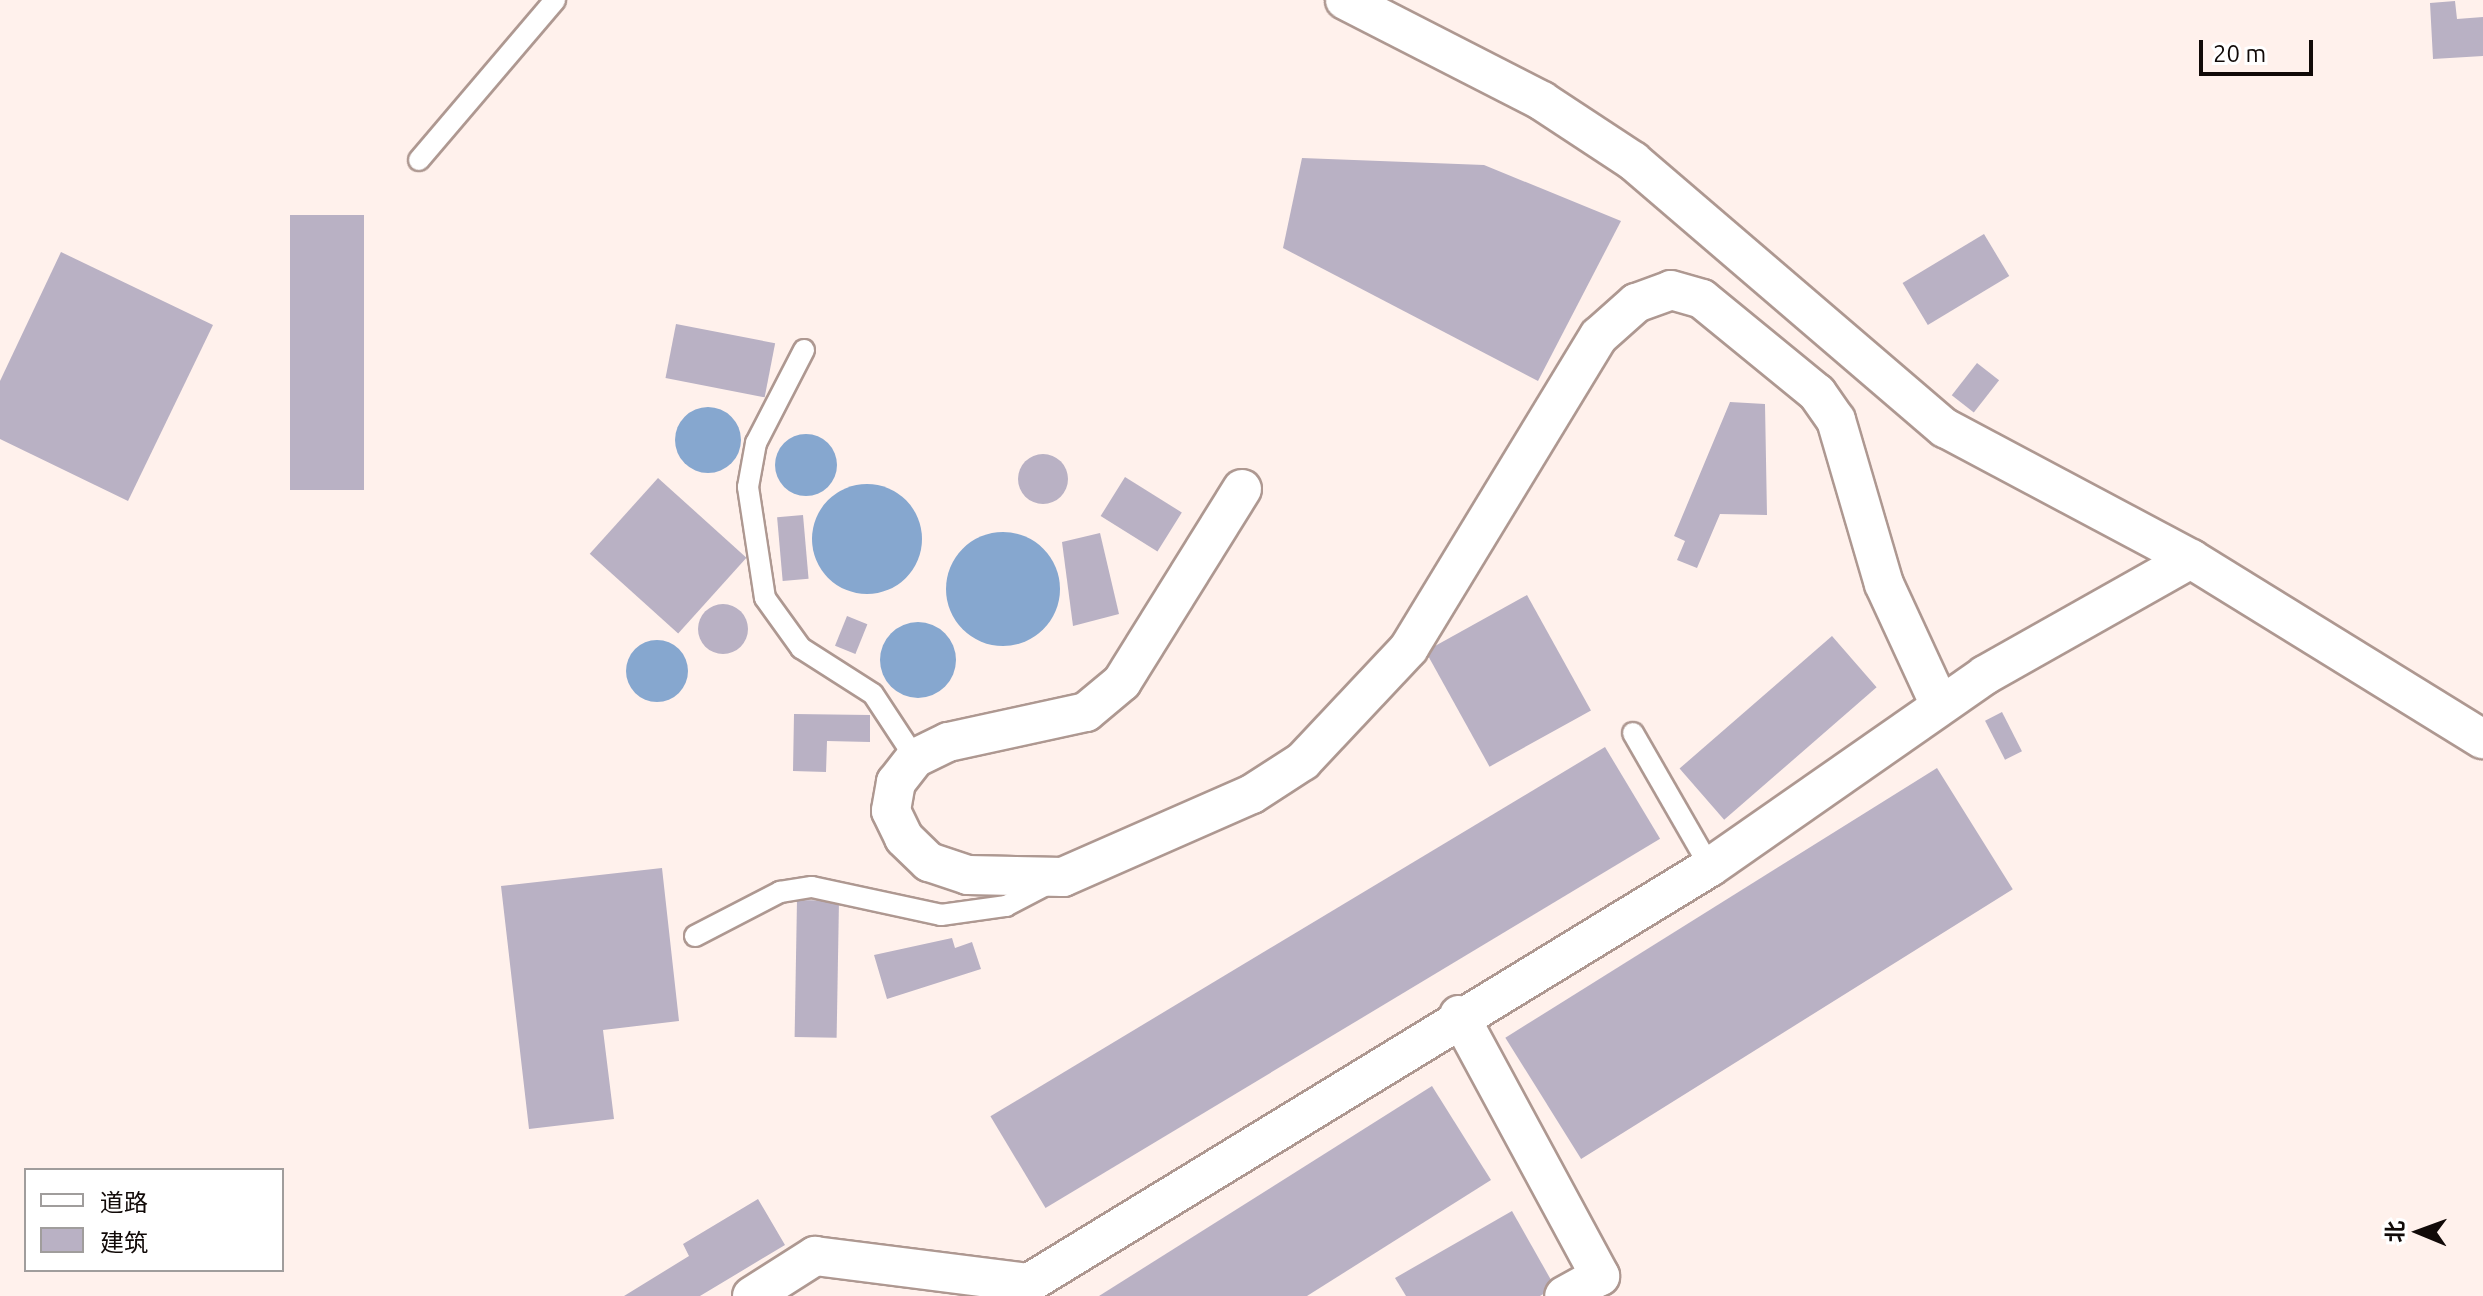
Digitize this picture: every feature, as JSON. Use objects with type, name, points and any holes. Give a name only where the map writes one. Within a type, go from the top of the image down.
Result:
[{"type":"street","points":[[1345,0],[1542,101],[1633,161],[1945,428],[2191,559],[2483,739]]},
{"type":"street","points":[[1242,489],[1122,682],[1086,712],[948,742],[915,758],[896,782],[891,811],[904,838],[929,862],[968,875],[1063,877],[1252,794],[1303,761],[1409,648],[1599,336],[1636,303],[1671,290],[1702,299],[1817,393],[1836,420],[1884,584],[1940,705]]},
{"type":"street","points":[[752,1296],[815,1256],[1029,1283],[1459,1015],[1710,867],[1940,705],[2191,559]]},
{"type":"street","points":[[1459,1015],[1600,1276],[1564,1296]]},
{"type":"lane","points":[[419,160],[555,0]]},
{"type":"lane","points":[[804,350],[756,443],[748,487],[765,598],[801,648],[873,694],[915,758]]},
{"type":"lane","points":[[1633,733],[1710,867]]},
{"type":"lane","points":[[695,936],[802,889],[843,890],[941,915],[975,914],[1063,877]]},
{"type":"water","points":[[708,407],[721,410],[731,417],[738,427],[741,440],[738,453],[731,463],[721,470],[708,473],[695,470],[685,463],[678,453],[675,440],[678,427],[685,417],[695,410]]},
{"type":"water","points":[[806,434],[818,436],[828,443],[835,453],[835,477],[828,487],[818,494],[806,496],[794,494],[784,487],[777,477],[775,465],[777,453],[784,443],[794,436]]},
{"type":"water","points":[[867,484],[888,488],[906,500],[918,518],[922,539],[918,560],[906,578],[888,590],[867,594],[846,590],[828,578],[816,560],[812,539],[816,518],[828,500],[846,488]]},
{"type":"water","points":[[1003,532],[1025,536],[1044,548],[1056,567],[1060,589],[1056,611],[1044,630],[1025,642],[1003,646],[981,642],[962,630],[950,611],[946,589],[950,567],[962,548],[981,536]]},
{"type":"water","points":[[918,622],[932,625],[945,633],[953,646],[956,660],[953,674],[945,687],[932,695],[918,698],[904,695],[891,687],[883,674],[880,660],[883,646],[891,633],[904,625]]},
{"type":"water","points":[[657,640],[669,642],[679,649],[686,659],[686,683],[679,693],[669,700],[657,702],[645,700],[635,693],[628,683],[626,671],[628,659],[635,649],[645,642]]},
{"type":"building","points":[[2455,1],[2457,19],[2483,17],[2483,56],[2433,59],[2430,3]]},
{"type":"building","points":[[1302,158],[1484,165],[1621,221],[1538,381],[1283,248]]},
{"type":"building","points":[[290,215],[364,215],[364,490],[290,490]]},
{"type":"building","points":[[1984,234],[2009,276],[1928,325],[1903,283]]},
{"type":"building","points":[[61,252],[213,325],[128,501],[0,439],[0,381]]},
{"type":"building","points":[[676,324],[775,343],[765,397],[666,378]]},
{"type":"building","points":[[1977,363],[1999,380],[1974,413],[1952,395]]},
{"type":"building","points":[[1730,402],[1765,404],[1767,515],[1720,514],[1697,568],[1677,560],[1685,541],[1674,536]]},
{"type":"building","points":[[1043,454],[1061,461],[1068,479],[1061,497],[1043,504],[1025,497],[1018,479],[1025,461]]},
{"type":"building","points":[[1125,477],[1182,513],[1157,552],[1101,516]]},
{"type":"building","points":[[658,478],[746,558],[678,633],[590,554]]},
{"type":"building","points":[[803,515],[809,579],[783,581],[777,517]]},
{"type":"building","points":[[1100,533],[1119,614],[1073,626],[1062,542]]},
{"type":"building","points":[[1527,595],[1591,710],[1490,767],[1426,651]]},
{"type":"building","points":[[723,604],[740,612],[748,629],[740,646],[723,654],[706,646],[698,629],[706,612]]},
{"type":"building","points":[[847,616],[867,624],[855,654],[835,646]]},
{"type":"building","points":[[1832,636],[1877,687],[1724,820],[1680,769]]},
{"type":"building","points":[[2002,712],[2022,751],[2005,760],[1985,721]]},
{"type":"building","points":[[794,714],[870,715],[870,742],[827,741],[826,772],[793,771]]},
{"type":"building","points":[[1605,747],[1660,839],[1046,1208],[990,1116]]},
{"type":"building","points":[[1937,768],[2013,889],[1581,1159],[1505,1038]]},
{"type":"building","points":[[662,868],[679,1021],[603,1030],[614,1119],[529,1129],[501,886]]},
{"type":"building","points":[[797,900],[839,901],[837,1038],[795,1037]]},
{"type":"building","points":[[952,938],[955,948],[972,942],[981,969],[887,999],[874,955]]},
{"type":"building","points":[[1432,1086],[1491,1180],[1307,1296],[1099,1296]]},
{"type":"building","points":[[758,1199],[785,1245],[700,1296],[624,1296],[689,1256],[683,1244]]},
{"type":"building","points":[[1512,1211],[1555,1287],[1540,1296],[1406,1296],[1395,1278]]}]
